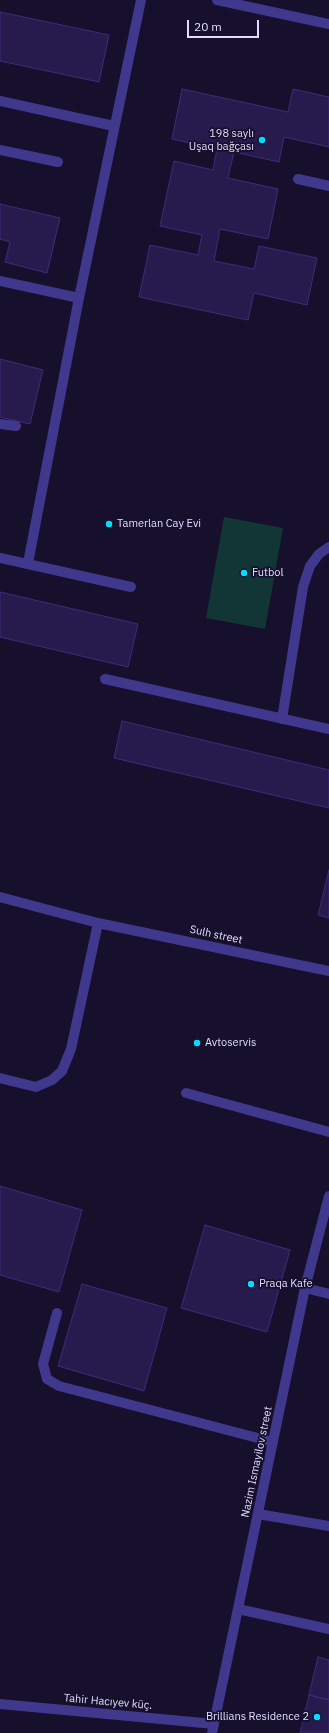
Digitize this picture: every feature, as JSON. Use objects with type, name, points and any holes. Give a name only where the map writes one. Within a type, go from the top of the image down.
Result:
[{"type":"street","points":[[28,563],[79,298],[141,0]]},
{"type":"street","points":[[217,0],[329,24]]},
{"type":"street","points":[[0,100],[114,126]]},
{"type":"street","points":[[0,150],[58,162]]},
{"type":"street","points":[[298,179],[329,186]]},
{"type":"street","points":[[0,281],[79,298]]},
{"type":"street","points":[[0,424],[16,426]]},
{"type":"street","points":[[282,719],[303,587],[310,566],[319,554],[329,547]]},
{"type":"street","points":[[0,558],[131,587]]},
{"type":"street","points":[[105,679],[329,729]]},
{"type":"street","name":"Sulh street","points":[[0,897],[98,923],[329,971]]},
{"type":"street","points":[[0,1078],[36,1087],[52,1080],[62,1071],[71,1050],[98,923]]},
{"type":"street","points":[[186,1093],[329,1132]]},
{"type":"street","name":"Nazim Ismayilov street","points":[[213,1728],[305,1288],[329,1196]]},
{"type":"street","points":[[305,1288],[329,1294]]},
{"type":"street","points":[[58,1313],[43,1364],[47,1379],[59,1386],[273,1442]]},
{"type":"street","points":[[258,1514],[329,1526]]},
{"type":"street","points":[[238,1609],[329,1629]]},
{"type":"street","name":"Tahir Hacıyev küç.","points":[[0,1704],[213,1728]]},
{"type":"green space","name":"Futbol","points":[[224,517],[283,528],[265,629],[206,618]]},
{"type":"building","points":[[0,12],[109,35],[99,82],[0,61]]},
{"type":"building","points":[[182,89],[288,112],[293,89],[329,97],[329,147],[284,137],[279,162],[234,152],[228,178],[278,189],[268,239],[220,229],[214,261],[254,269],[259,246],[317,258],[307,305],[254,293],[248,320],[139,297],[150,245],[198,255],[202,235],[160,226],[174,161],[213,170],[217,149],[172,139]]},
{"type":"building","points":[[0,204],[60,218],[47,273],[5,262],[10,242],[0,239]]},
{"type":"building","points":[[0,359],[43,370],[30,424],[0,417]]},
{"type":"building","points":[[0,592],[138,624],[128,667],[0,637]]},
{"type":"building","points":[[122,721],[329,770],[329,808],[114,758]]},
{"type":"building","points":[[329,870],[329,918],[318,915]]},
{"type":"building","points":[[0,1186],[82,1210],[59,1292],[0,1275]]},
{"type":"building","points":[[205,1225],[290,1250],[267,1332],[181,1308]]},
{"type":"building","points":[[82,1284],[167,1308],[144,1391],[58,1366]]},
{"type":"building","points":[[318,1657],[329,1660],[329,1700],[309,1695]]},
{"type":"building","name":"Brillians Residence 2","points":[[309,1695],[329,1700],[329,1733],[300,1733]]},
{"type":"place","name":"198 saylı Uşaq bağçası","points":[[262,140]]},
{"type":"place","name":"Tamerlan Cay Evi","points":[[109,524]]},
{"type":"place","name":"Futbol","points":[[244,573]]},
{"type":"place","name":"Avtoservis","points":[[197,1043]]},
{"type":"place","name":"Praqa Kafe","points":[[251,1284]]},
{"type":"place","name":"Brillians Residence 2","points":[[317,1717]]}]
